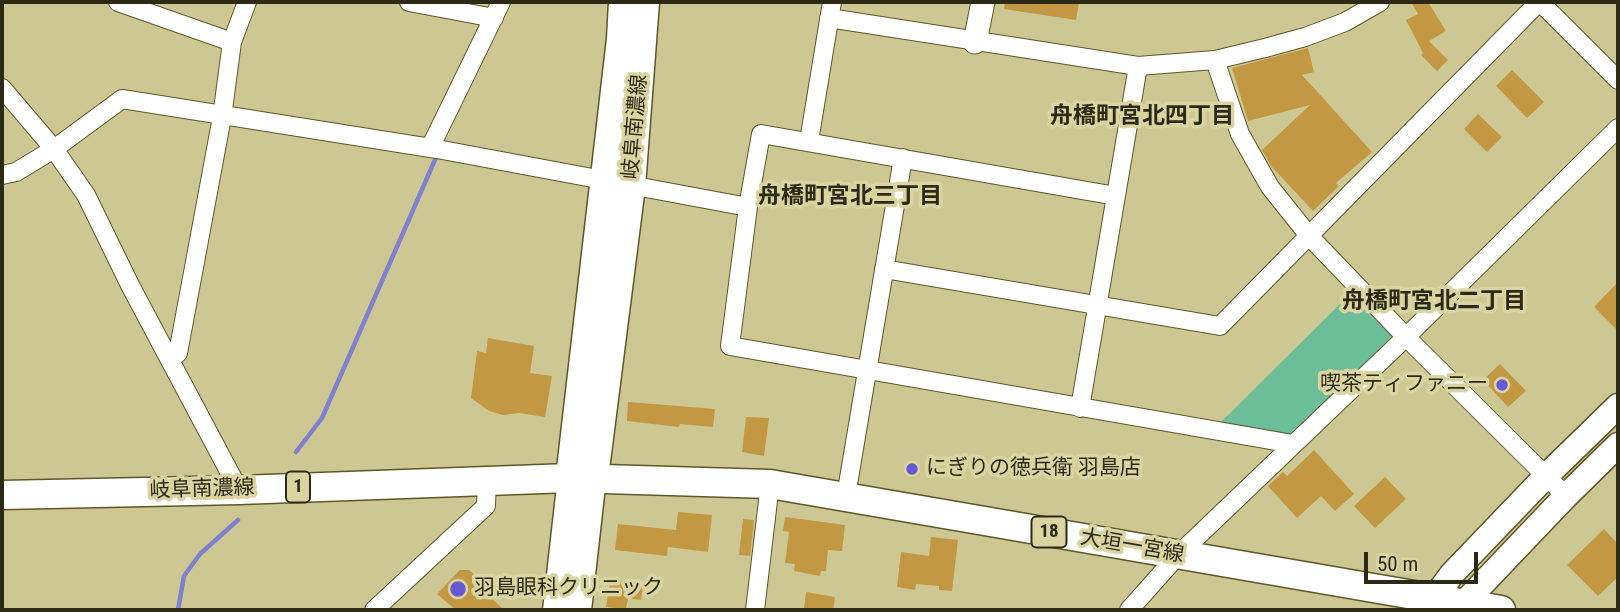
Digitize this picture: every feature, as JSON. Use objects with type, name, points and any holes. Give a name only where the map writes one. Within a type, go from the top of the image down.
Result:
[{"type":"main road","name":"岐阜南濃線","points":[[617,184],[622,2]]},
{"type":"main road","name":"岐阜南濃線","points":[[2,495],[239,490],[582,477],[617,184],[645,2]]},
{"type":"main road","points":[[1445,605],[1452,574],[1618,405]]},
{"type":"main road","points":[[1445,605],[1566,496],[1618,445]]},
{"type":"main road","name":"大垣一宮線","points":[[582,477],[770,484],[1178,555],[1445,605],[1501,610]]},
{"type":"main road","points":[[575,610],[582,477]]},
{"type":"street","points":[[118,2],[232,42]]},
{"type":"street","points":[[170,360],[178,354],[222,117],[232,42],[247,2]]},
{"type":"street","points":[[409,2],[498,10],[434,149]]},
{"type":"street","points":[[975,42],[983,2]]},
{"type":"street","points":[[809,141],[831,10],[975,42],[1138,66],[1215,60],[1305,37],[1345,22],[1380,2]]},
{"type":"street","points":[[884,269],[1220,326],[1539,2],[1618,80]]},
{"type":"street","points":[[1215,60],[1240,134],[1270,187],[1310,236],[1406,337],[1566,496]]},
{"type":"street","points":[[1080,408],[1138,66]]},
{"type":"street","points":[[2,88],[54,149],[86,195],[239,490]]},
{"type":"street","points":[[2,175],[16,172],[54,149],[122,99],[434,149],[748,207]]},
{"type":"street","points":[[1129,610],[1178,555],[1406,337],[1618,128]]},
{"type":"street","points":[[1116,196],[761,134],[748,207],[730,346],[1293,444]]},
{"type":"street","points":[[846,496],[902,158]]},
{"type":"street","points":[[374,610],[486,506],[487,479]]},
{"type":"street","points":[[755,610],[770,484]]},
{"type":"green space","points":[[1349,295],[1392,336],[1291,437],[1220,423]]},
{"type":"building","points":[[1005,2],[1079,2],[1076,20],[1004,9]]},
{"type":"building","points":[[1411,2],[1428,2],[1446,31],[1429,41],[1448,60],[1437,71],[1421,55],[1423,53],[1406,20],[1418,14]]},
{"type":"building","points":[[1308,48],[1314,72],[1302,75],[1372,152],[1336,183],[1339,186],[1313,211],[1271,166],[1262,150],[1310,105],[1248,121],[1232,68]]},
{"type":"building","points":[[1512,70],[1544,102],[1527,118],[1496,86]]},
{"type":"building","points":[[1478,114],[1502,137],[1487,152],[1464,129]]},
{"type":"building","points":[[1618,282],[1618,331],[1594,307]]},
{"type":"building","points":[[488,338],[534,346],[530,373],[552,376],[545,417],[519,413],[503,415],[489,411],[471,398],[477,351],[486,353]]},
{"type":"building","points":[[1500,364],[1526,391],[1508,407],[1483,380]]},
{"type":"building","points":[[628,402],[715,409],[713,427],[680,424],[679,427],[627,421]]},
{"type":"building","points":[[746,417],[769,418],[764,456],[742,452]]},
{"type":"building","points":[[1314,450],[1354,494],[1335,511],[1321,496],[1297,518],[1268,486],[1283,472],[1287,476]]},
{"type":"building","points":[[1385,477],[1406,499],[1375,528],[1354,506]]},
{"type":"building","points":[[678,512],[712,515],[708,552],[668,547],[667,556],[615,550],[618,524],[676,530]]},
{"type":"building","points":[[785,517],[845,525],[842,551],[828,550],[826,571],[821,571],[820,576],[794,571],[795,564],[785,563],[789,532],[783,531]]},
{"type":"building","points":[[743,519],[754,520],[750,556],[739,555]]},
{"type":"building","points":[[1604,529],[1618,544],[1618,577],[1598,596],[1567,565]]},
{"type":"building","points":[[931,537],[958,540],[952,591],[939,590],[939,586],[916,584],[915,590],[897,587],[901,552],[929,556]]},
{"type":"building","name":"羽島眼科クリニック","points":[[460,570],[469,570],[475,575],[474,582],[504,610],[456,610],[437,594]]},
{"type":"building","points":[[610,580],[643,585],[641,600],[628,598],[626,609],[606,607]]},
{"type":"building","points":[[806,592],[835,597],[833,610],[804,608]]},
{"type":"waterway","points":[[296,452],[322,418],[438,153]]},
{"type":"waterway","points":[[178,610],[184,576],[200,554],[238,520]]},
{"type":"place","name":"喫茶ティファニー","points":[[1502,385]]},
{"type":"place","name":"にぎりの徳兵衛 羽島店","points":[[912,469]]},
{"type":"place","name":"羽島眼科クリニック","points":[[458,589]]},
{"type":"district","name":"舟橋町宮北四丁目","points":[[1142,117]]},
{"type":"district","name":"舟橋町宮北三丁目","points":[[850,197]]},
{"type":"district","name":"舟橋町宮北二丁目","points":[[1434,302]]}]
